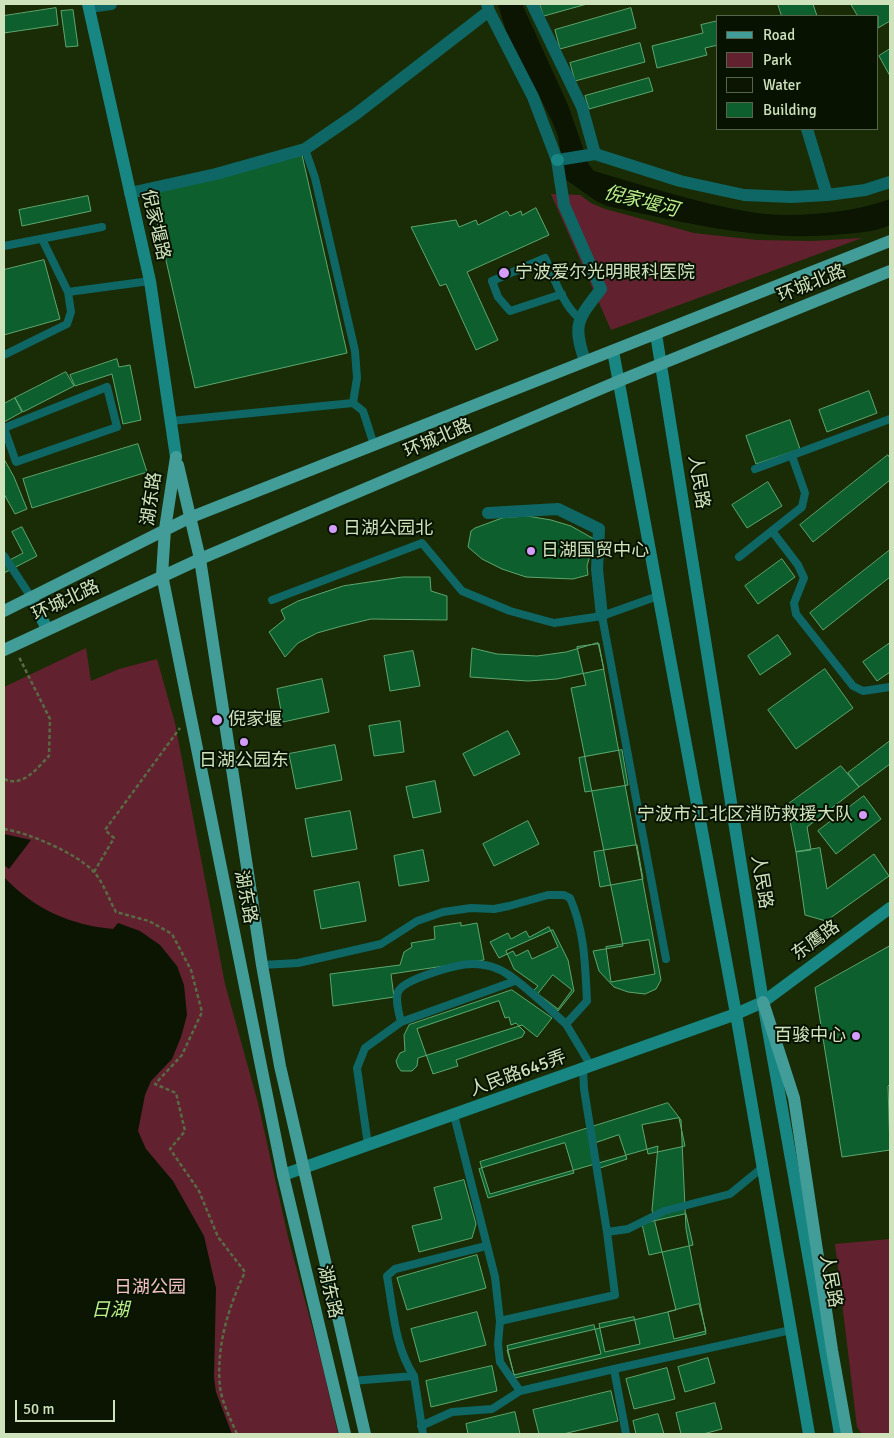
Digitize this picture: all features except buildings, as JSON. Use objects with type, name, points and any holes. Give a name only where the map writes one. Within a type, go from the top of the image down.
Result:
[{"type":"main road","name":"倪家堰路","points":[[89,5],[150,281],[176,457]]},
{"type":"main road","name":"环城北路","points":[[4,611],[190,518],[890,241]]},
{"type":"main road","name":"环城北路","points":[[8,648],[162,575],[618,381],[890,271]]},
{"type":"main road","name":"人民路","points":[[656,334],[762,1002],[840,1434]]},
{"type":"main road","points":[[613,350],[736,1014],[809,1434]]},
{"type":"main road","name":"湖东路","points":[[176,457],[200,559],[262,965],[280,1066],[365,1434]]},
{"type":"main road","name":"湖东路","points":[[176,457],[165,529],[162,575],[283,1175],[345,1434]]},
{"type":"main road","points":[[31,597],[46,629]]},
{"type":"main road","name":"东鹰路","points":[[762,1002],[890,908]]},
{"type":"main road","points":[[762,1002],[794,1098],[832,1350],[847,1434]]},
{"type":"main road","name":"人民路645弄","points":[[283,1175],[587,1068],[736,1014],[762,1002]]},
{"type":"street","points":[[89,5],[111,4]]},
{"type":"street","points":[[532,4],[582,107],[595,154]]},
{"type":"street","points":[[130,193],[216,174],[305,149],[356,114],[488,7],[533,97],[558,160],[564,205],[601,289],[579,318],[578,342],[585,361]]},
{"type":"street","points":[[807,130],[828,195]]},
{"type":"street","points":[[558,160],[595,154],[680,181],[744,195],[791,197],[828,195],[865,190],[890,182]]},
{"type":"street","points":[[488,513],[558,509],[599,529],[597,569],[602,616]]},
{"type":"lane","points":[[305,149],[315,178],[355,351],[357,378],[353,403]]},
{"type":"lane","points":[[4,246],[102,227]]},
{"type":"lane","points":[[4,355],[67,324],[71,312],[68,292],[42,239]]},
{"type":"lane","points":[[562,294],[510,311],[498,297],[492,281],[545,258],[562,294],[570,311],[579,318]]},
{"type":"lane","points":[[68,292],[150,281]]},
{"type":"lane","points":[[107,387],[117,427],[16,462],[6,448],[4,428],[107,387]]},
{"type":"lane","points":[[171,421],[353,403],[363,411],[374,445]]},
{"type":"lane","points":[[756,469],[890,419]]},
{"type":"lane","points":[[739,557],[802,507],[805,493],[792,456]]},
{"type":"lane","points":[[772,531],[798,564],[804,578],[794,604],[796,614],[853,686],[863,691],[890,687]]},
{"type":"lane","points":[[272,600],[422,543],[462,590],[510,611],[554,623],[602,616],[658,596]]},
{"type":"lane","points":[[4,556],[31,597]]},
{"type":"lane","points":[[602,616],[666,959]]},
{"type":"lane","points":[[262,965],[298,963],[381,944],[417,921],[443,912],[471,908],[494,909],[548,895],[564,895],[570,898],[578,917],[584,946],[587,1001],[566,1024]]},
{"type":"lane","points":[[401,1022],[397,1003],[398,991],[406,982],[469,964],[482,964],[500,969],[566,1024],[587,1068],[584,1089],[607,1232],[615,1296],[500,1322]]},
{"type":"lane","points":[[368,1145],[357,1068],[365,1048],[401,1022],[515,980]]},
{"type":"lane","points":[[454,1115],[495,1277],[500,1322],[498,1344],[500,1362],[520,1391]]},
{"type":"lane","points":[[607,1232],[628,1229],[664,1211],[730,1194],[762,1167]]},
{"type":"lane","points":[[486,1246],[395,1269],[388,1276],[392,1309],[405,1364],[414,1376],[422,1430],[452,1412],[492,1409],[520,1391],[791,1330]]},
{"type":"lane","points":[[614,1369],[623,1434]]},
{"type":"lane","points":[[352,1381],[414,1376]]},
{"type":"path","points":[[4,778],[18,780],[27,777],[49,756],[50,719],[8,648]]},
{"type":"path","points":[[94,872],[114,838],[105,830],[190,715]]},
{"type":"path","points":[[4,829],[51,845],[94,872],[119,914],[132,914],[172,934],[191,970],[202,1012],[182,1055],[155,1084],[176,1093],[185,1131],[170,1149],[199,1191],[218,1238],[245,1272],[233,1298],[220,1348],[220,1388],[237,1434]]},
{"type":"green space","points":[[551,194],[580,195],[591,203],[605,209],[694,233],[757,240],[812,241],[862,238],[611,330]]},
{"type":"green space","name":"日湖公园","points":[[86,648],[91,681],[119,669],[157,659],[175,723],[225,984],[258,1103],[288,1237],[322,1364],[338,1434],[4,1434],[4,687]]},
{"type":"green space","points":[[890,1239],[890,1434],[862,1434],[857,1427],[835,1244]]},
{"type":"water","name":"倪家堰河","points":[[498,4],[522,4],[568,105],[589,165],[594,171],[691,199],[766,214],[802,215],[840,211],[890,199],[890,225],[869,231],[834,235],[805,236],[748,233],[691,224],[607,206],[596,201],[565,179],[558,136],[506,31]]},
{"type":"water","points":[[4,834],[31,840],[9,869],[4,865]]},
{"type":"water","name":"日湖","points":[[4,877],[28,898],[54,914],[97,927],[113,929],[118,923],[140,931],[160,945],[177,966],[184,985],[187,1015],[172,1059],[151,1081],[145,1095],[138,1131],[146,1149],[173,1181],[204,1236],[216,1288],[214,1378],[216,1392],[232,1434],[4,1434]]},
{"type":"place","name":"宁波爱尔光明眼科医院","points":[[504,273]]},
{"type":"place","name":"日湖公园北","points":[[333,529]]},
{"type":"place","name":"日湖国贸中心","points":[[531,551]]},
{"type":"place","name":"倪家堰","points":[[217,720]]},
{"type":"place","name":"日湖公园东","points":[[244,742]]},
{"type":"place","name":"宁波市江北区消防救援大队","points":[[863,815]]},
{"type":"place","name":"百骏中心","points":[[856,1036]]}]
